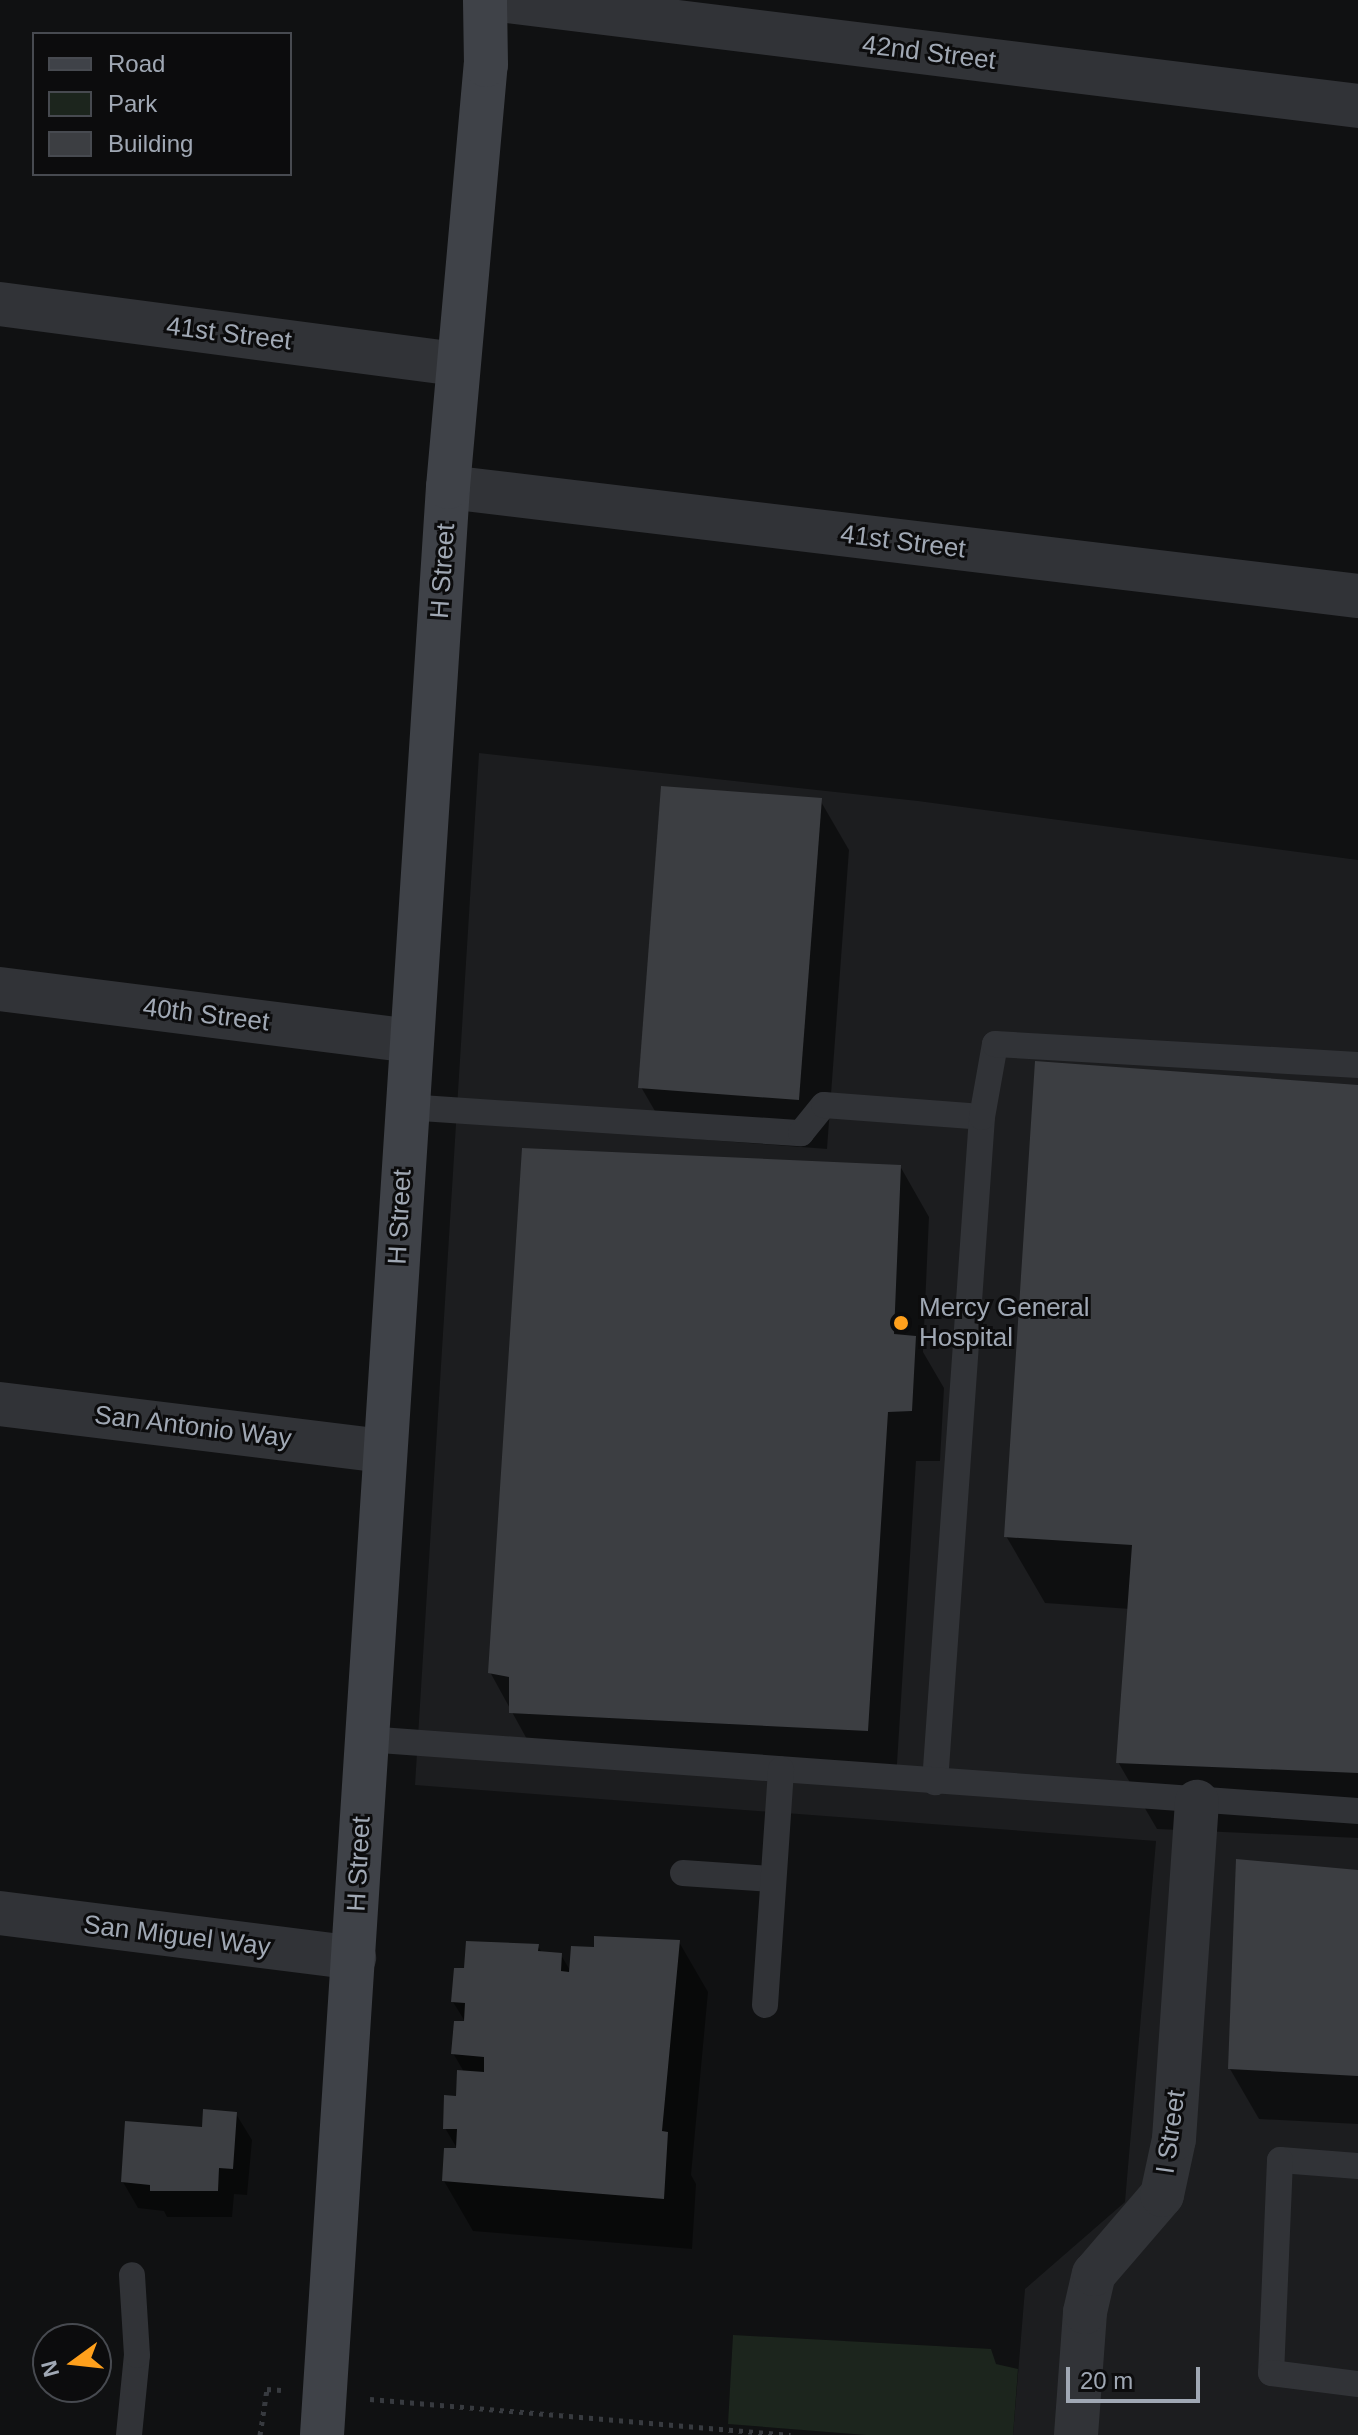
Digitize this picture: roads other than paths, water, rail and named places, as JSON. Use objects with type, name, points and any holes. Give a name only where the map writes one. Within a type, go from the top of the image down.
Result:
[{"type":"main road","name":"H Street","points":[[322,2435],[448,487],[483,104],[485,0]]},
{"type":"street","name":"42nd Street","points":[[499,0],[1358,106]]},
{"type":"street","name":"41st Street","points":[[0,304],[458,364]]},
{"type":"street","name":"41st Street","points":[[448,487],[1358,596]]},
{"type":"street","name":"40th Street","points":[[0,989],[412,1041]]},
{"type":"street","name":"San Antonio Way","points":[[0,1404],[385,1451]]},
{"type":"street","name":"I Street","points":[[1076,2435],[1085,2312],[1094,2274],[1162,2195],[1174,2139],[1197,1802]]},
{"type":"street","name":"San Miguel Way","points":[[0,1913],[354,1958]]},
{"type":"lane","points":[[935,1782],[982,1117],[995,1044],[1358,1065]]},
{"type":"lane","points":[[406,1107],[801,1133],[824,1105],[982,1117]]},
{"type":"lane","points":[[366,1739],[1197,1802],[1358,1811]]},
{"type":"lane","points":[[765,2005],[771,1879],[781,1770]]},
{"type":"lane","points":[[683,1873],[771,1879]]},
{"type":"lane","points":[[1358,2166],[1280,2160],[1271,2373],[1358,2384]]},
{"type":"lane","points":[[129,2435],[137,2355],[132,2275]]},
{"type":"place","name":"Mercy General Hospital","points":[[901,1323]]}]
